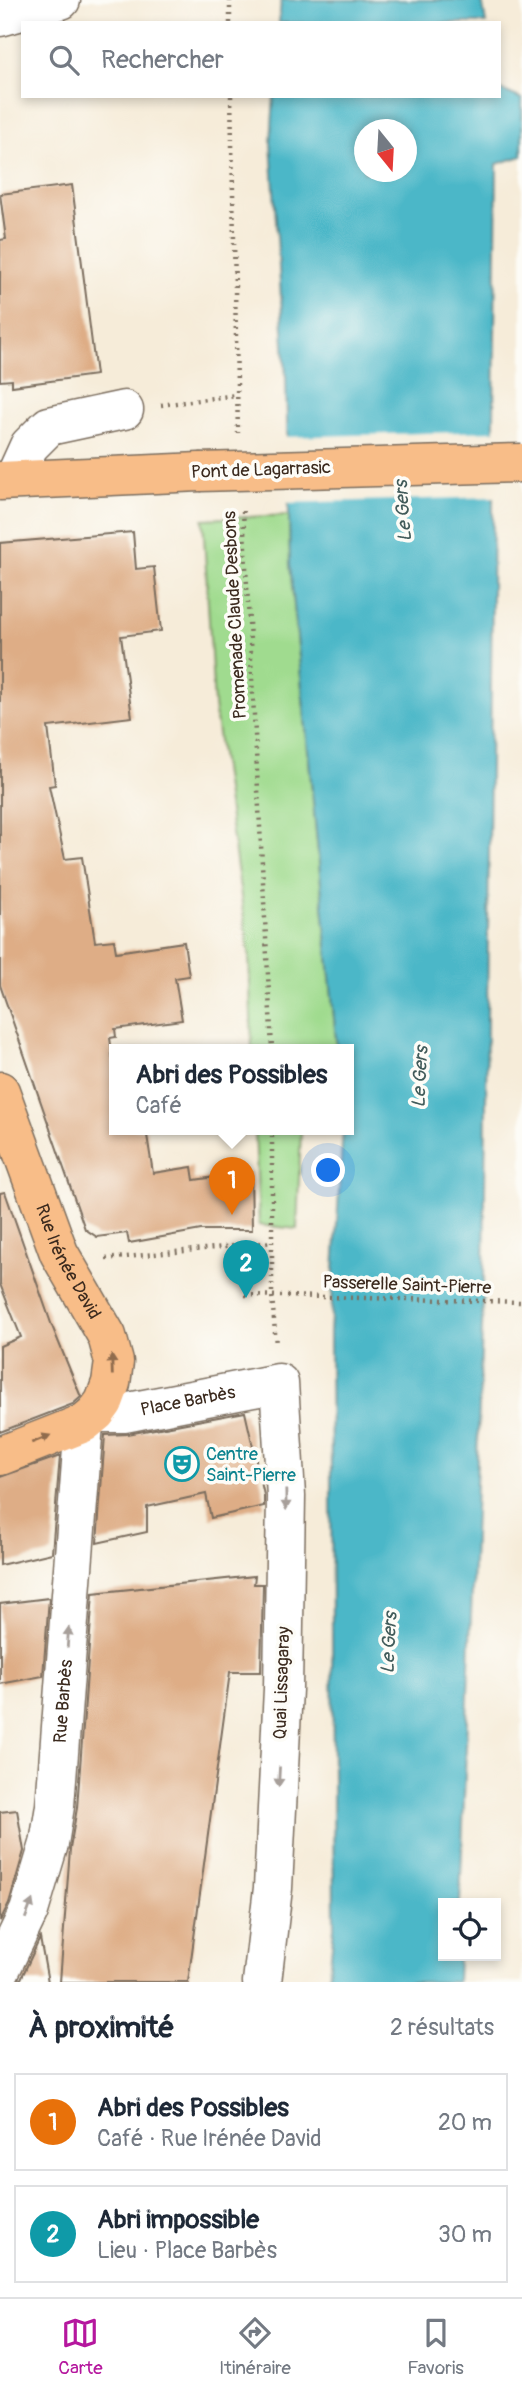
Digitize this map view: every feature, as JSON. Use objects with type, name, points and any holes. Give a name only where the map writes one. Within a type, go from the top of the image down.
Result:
[{"type":"main road","name":"Pont de Lagarrasic","points":[[7,480],[522,463]]},
{"type":"main road","name":"Rue Irénée David","points":[[0,1091],[59,1253],[107,1336],[114,1362],[111,1383],[104,1402],[90,1418]]},
{"type":"main road","points":[[0,1456],[90,1418]]},
{"type":"street","points":[[0,17],[61,0]]},
{"type":"street","points":[[7,480],[29,446],[49,426],[124,410]]},
{"type":"street","name":"Place Barbès","points":[[90,1418],[279,1383]]},
{"type":"street","name":"Quai Lissagaray","points":[[262,1982],[273,1888],[283,1689],[286,1496],[279,1383]]},
{"type":"street","name":"Rue Barbès","points":[[0,1971],[29,1910],[50,1844],[90,1418]]},
{"type":"path","points":[[230,0],[230,21]]},
{"type":"path","points":[[231,98],[239,436]]},
{"type":"path","points":[[124,410],[236,395]]},
{"type":"path","name":"Promenade Claude Desbons","points":[[242,505],[272,1044]]},
{"type":"path","points":[[272,1135],[272,1295],[279,1383]]},
{"type":"path","points":[[103,1259],[272,1242]]},
{"type":"path","name":"Passerelle Saint-Pierre","points":[[245,1295],[522,1302]]},
{"type":"green space","points":[[289,515],[290,564],[337,1044],[252,1044],[249,953],[214,705],[203,519]]},
{"type":"green space","points":[[255,1135],[301,1135],[297,1229],[259,1225]]},
{"type":"water","points":[[281,0],[482,0],[486,21],[279,21]]},
{"type":"water","name":"Le Gers","points":[[501,90],[522,99],[522,156],[497,164],[484,1276],[460,1898],[438,1898],[438,1961],[458,1961],[457,1982],[328,1982],[334,1927],[330,1333],[343,1135],[354,1135],[354,1044],[337,1044],[290,564],[286,376],[271,143],[274,98],[501,98]]},
{"type":"pier","points":[[497,431],[497,497],[285,503],[284,437]]},
{"type":"building","points":[[72,185],[96,375],[12,386],[12,380],[0,381],[0,240],[6,239],[0,194]]},
{"type":"building","points":[[133,532],[136,569],[154,567],[161,631],[121,636],[132,717],[48,727],[55,785],[49,786],[65,859],[82,857],[95,942],[114,940],[116,952],[184,942],[189,976],[175,978],[182,1020],[115,1029],[116,1037],[110,1038],[109,1135],[147,1135],[153,1173],[192,1167],[194,1180],[251,1172],[252,1230],[201,1230],[129,1243],[127,1233],[97,1237],[85,1229],[0,985],[0,543]]},
{"type":"building","points":[[5,1192],[52,1326],[81,1397],[73,1404],[0,1432],[0,1346],[21,1337],[0,1284],[0,1193]]},
{"type":"building","name":"Centre Saint-Pierre","points":[[245,1412],[264,1495],[264,1506],[211,1518],[206,1494],[147,1507],[147,1532],[97,1543],[105,1435],[128,1434]]},
{"type":"building","points":[[60,1456],[52,1553],[0,1565],[0,1477]]},
{"type":"building","points":[[255,1576],[254,1584],[263,1584],[261,1672],[230,1672],[188,1982],[60,1982],[70,1849],[77,1808],[93,1593]]},
{"type":"building","points":[[49,1598],[43,1676],[0,1684],[0,1604]]},
{"type":"building","points":[[17,1810],[24,1851],[9,1903],[0,1921],[0,1812]]},
{"type":"building","points":[[40,1938],[48,1982],[19,1982],[20,1981]]},
{"type":"place","name":"Abri des Possibles","points":[[232,1215]]},
{"type":"place","name":"Abri impossible","points":[[246,1298]]},
{"type":"place","name":"Centre Saint-Pierre","points":[[182,1464]]}]
